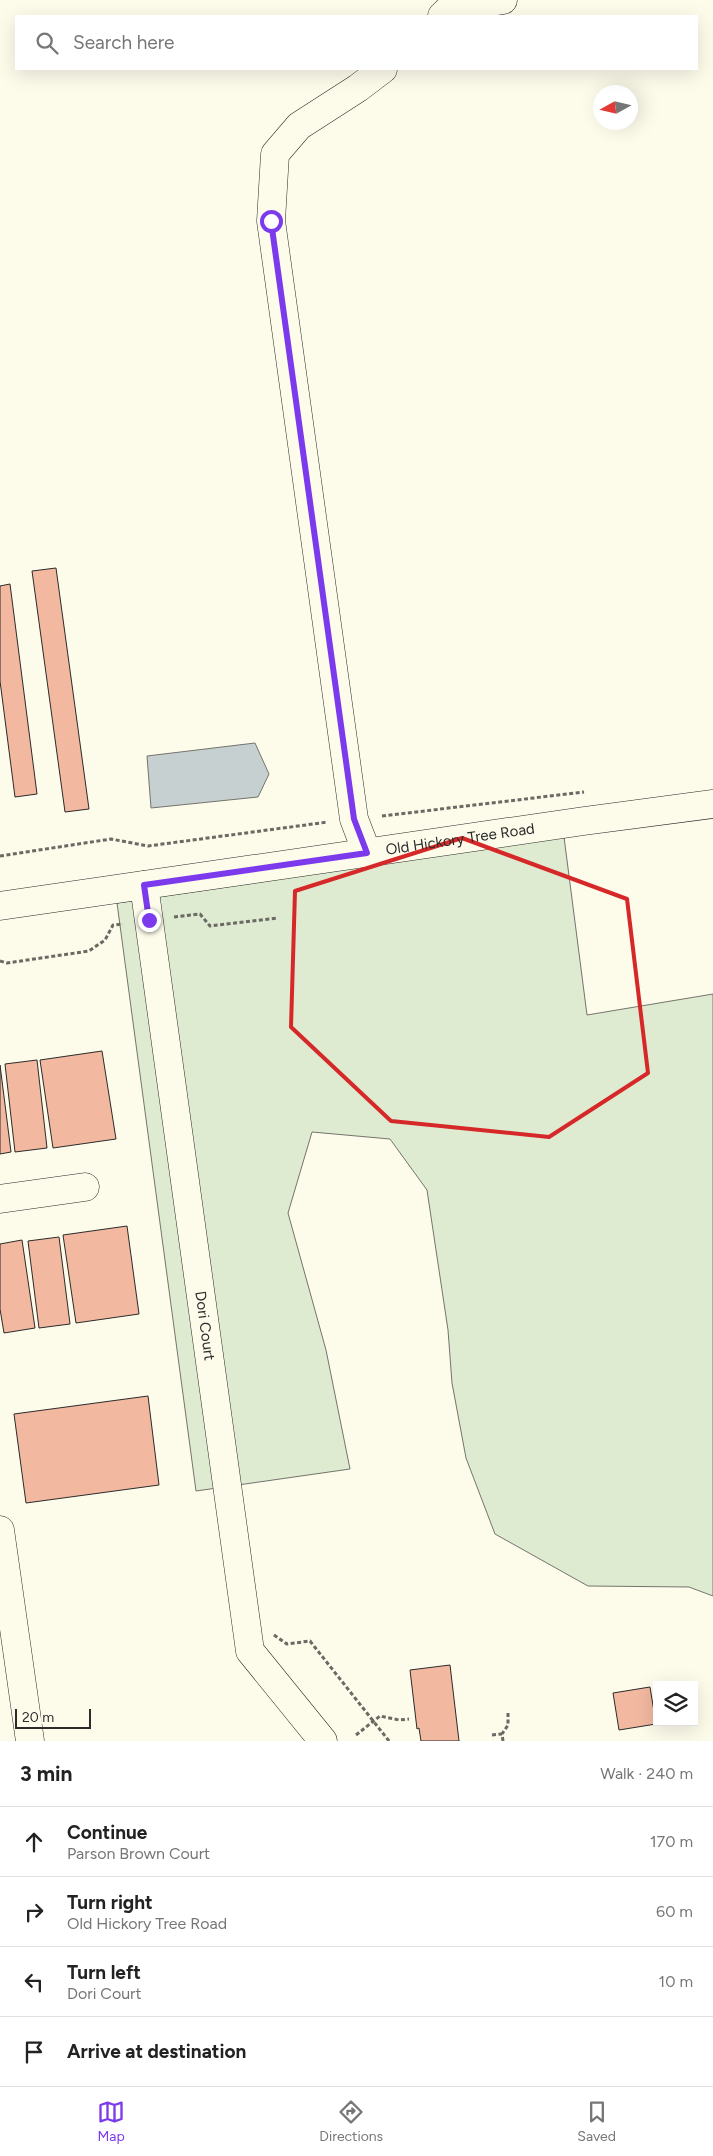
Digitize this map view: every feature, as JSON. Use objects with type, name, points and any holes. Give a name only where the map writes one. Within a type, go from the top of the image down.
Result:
[{"type":"street","points":[[446,12],[503,0]]},
{"type":"street","points":[[367,853],[354,819],[271,221],[275,154],[299,126],[358,88],[382,70]]},
{"type":"street","name":"Old Hickory Tree Road","points":[[0,906],[713,804]]},
{"type":"street","name":"Dori Court","points":[[144,885],[250,1651],[323,1741]]},
{"type":"street","points":[[0,1199],[84,1187]]},
{"type":"street","points":[[0,1530],[30,1741]]},
{"type":"path","points":[[269,1631],[287,1644],[310,1641],[389,1741]]},
{"type":"path","points":[[503,1741],[502,1734],[508,1725],[508,1713]]},
{"type":"path","points":[[356,1736],[380,1716],[399,1720],[409,1719]]},
{"type":"path","points":[[492,1735],[502,1734]]},
{"type":"highlighted area","points":[[462,838],[627,899],[648,1073],[549,1137],[391,1121],[291,1027],[295,891]]},
{"type":"green space","points":[[564,837],[587,1015],[713,994],[713,1596],[689,1587],[588,1586],[495,1534],[466,1458],[452,1383],[448,1330],[427,1190],[390,1139],[312,1132],[288,1213],[326,1350],[350,1469],[196,1491],[117,903]]},
{"type":"shaded area","points":[[255,743],[269,774],[258,797],[151,808],[147,756]]},
{"type":"building","points":[[56,568],[89,809],[65,812],[32,571]]},
{"type":"building","points":[[10,584],[37,794],[15,797],[0,681],[0,586]]},
{"type":"building","points":[[102,1051],[116,1139],[53,1148],[40,1060]]},
{"type":"building","points":[[37,1060],[47,1148],[15,1152],[5,1064]]},
{"type":"building","points":[[0,1065],[11,1152],[0,1154]]},
{"type":"building","points":[[127,1226],[139,1314],[76,1323],[63,1235]]},
{"type":"building","points":[[59,1237],[70,1324],[39,1328],[28,1241]]},
{"type":"building","points":[[22,1240],[35,1328],[4,1333],[0,1309],[0,1244]]},
{"type":"building","points":[[148,1396],[159,1485],[26,1503],[14,1414]]},
{"type":"building","points":[[450,1665],[459,1741],[421,1741],[419,1728],[417,1729],[410,1670]]},
{"type":"building","points":[[650,1687],[653,1706],[653,1724],[619,1730],[613,1693]]},
{"type":"route","points":[[149,920],[144,885],[367,853],[354,819],[271,221]]}]
